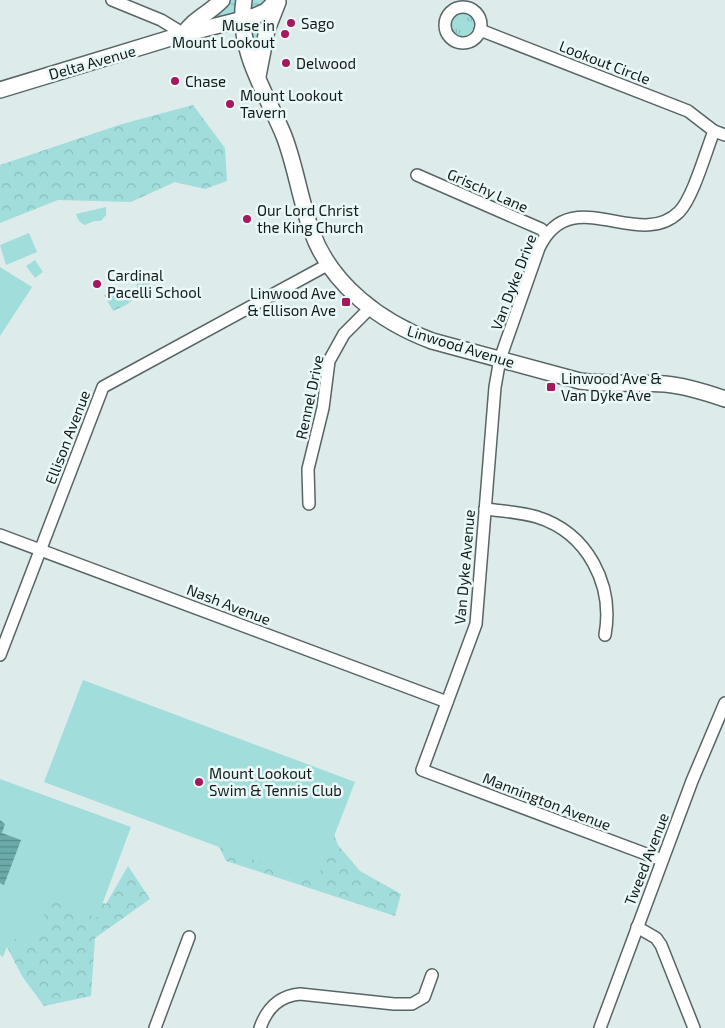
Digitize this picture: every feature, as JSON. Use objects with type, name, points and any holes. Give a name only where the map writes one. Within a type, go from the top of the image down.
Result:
[{"type":"main road","name":"Delta Avenue","points":[[184,34],[191,23],[213,9],[222,0]]},
{"type":"main road","name":"Linwood Avenue","points":[[244,0],[241,20],[250,60],[285,138],[311,231],[329,264],[370,308],[409,332],[580,381],[602,384],[664,384],[694,388],[725,399]]},
{"type":"main road","points":[[266,0],[271,0]]},
{"type":"main road","name":"Delta Avenue","points":[[0,90],[184,34],[266,12],[278,0]]},
{"type":"main road","points":[[258,76],[268,30],[278,0]]},
{"type":"street","points":[[112,0],[161,20],[184,34]]},
{"type":"street","name":"Lookout Circle","points":[[480,30],[688,111],[714,131],[725,135]]},
{"type":"street","name":"Van Dyke Drive","points":[[500,359],[546,234],[562,223],[581,217],[591,216],[642,226],[658,224],[672,218],[687,202],[714,131]]},
{"type":"street","name":"Grischy Lane","points":[[417,175],[541,229],[546,234]]},
{"type":"street","name":"Ellison Avenue","points":[[0,655],[39,549],[103,388],[329,264]]},
{"type":"street","name":"Rennel Drive","points":[[309,504],[308,469],[323,408],[329,361],[344,334],[370,308]]},
{"type":"street","name":"Van Dyke Avenue","points":[[422,770],[476,624],[495,387],[500,359]]},
{"type":"street","points":[[485,509],[539,518],[557,526],[580,544],[597,568],[602,582],[608,611],[605,635]]},
{"type":"street","name":"Nash Avenue","points":[[0,535],[447,702]]},
{"type":"street","name":"Tweed Avenue","points":[[600,1028],[692,781],[725,705]]},
{"type":"street","name":"Mannington Avenue","points":[[422,770],[662,860]]},
{"type":"street","points":[[637,927],[656,938],[661,945],[694,1028]]},
{"type":"street","points":[[155,1028],[189,937]]},
{"type":"street","points":[[260,1028],[264,1017],[276,1002],[287,995],[300,994],[394,1004],[412,1004],[424,997],[432,975]]},
{"type":"green space","points":[[222,0],[279,0],[258,76],[241,20],[191,23]]},
{"type":"green space","points":[[462,12],[471,15],[474,24],[471,33],[462,36],[453,33],[450,24],[453,15]]},
{"type":"green space","points":[[193,105],[225,148],[227,181],[205,189],[175,182],[131,202],[58,200],[0,223],[0,165],[122,124]]},
{"type":"green space","points":[[106,207],[106,215],[101,221],[94,221],[85,225],[79,221],[76,214]]},
{"type":"green space","points":[[29,233],[37,252],[6,265],[0,245]]},
{"type":"green space","points":[[35,260],[43,272],[35,278],[26,266]]},
{"type":"green space","points":[[0,267],[32,287],[0,336]]},
{"type":"green space","points":[[145,273],[151,286],[126,305],[113,311],[104,295],[112,291],[122,295],[137,287],[136,278]]},
{"type":"green space","name":"Mount Lookout Swim & Tennis Club","points":[[83,680],[355,782],[316,883],[44,782]]},
{"type":"green space","points":[[0,779],[131,827],[97,918],[50,900],[33,944],[10,938],[3,957],[0,955]]},
{"type":"green space","points":[[318,795],[338,845],[360,871],[401,894],[395,916],[226,861],[216,840]]},
{"type":"green space","points":[[128,866],[150,899],[95,938],[91,996],[44,1006],[22,976],[7,947],[0,945],[57,885],[106,904]]},
{"type":"shaded area","points":[[0,820],[5,824],[2,833],[21,840],[4,885],[0,883]]},
{"type":"place","name":"Sago","points":[[291,23]]},
{"type":"place","name":"Muse in Mount Lookout","points":[[285,34]]},
{"type":"place","name":"Delwood","points":[[286,63]]},
{"type":"place","name":"Chase","points":[[175,81]]},
{"type":"place","name":"Mount Lookout Tavern","points":[[230,104]]},
{"type":"place","name":"Our Lord Christ the King Church","points":[[247,219]]},
{"type":"place","name":"Cardinal Pacelli School","points":[[97,284]]},
{"type":"place","name":"Linwood Ave & Ellison Ave","points":[[346,302]]},
{"type":"place","name":"Linwood Ave & Van Dyke Ave","points":[[551,387]]},
{"type":"place","name":"Mount Lookout Swim & Tennis Club","points":[[199,782]]}]
